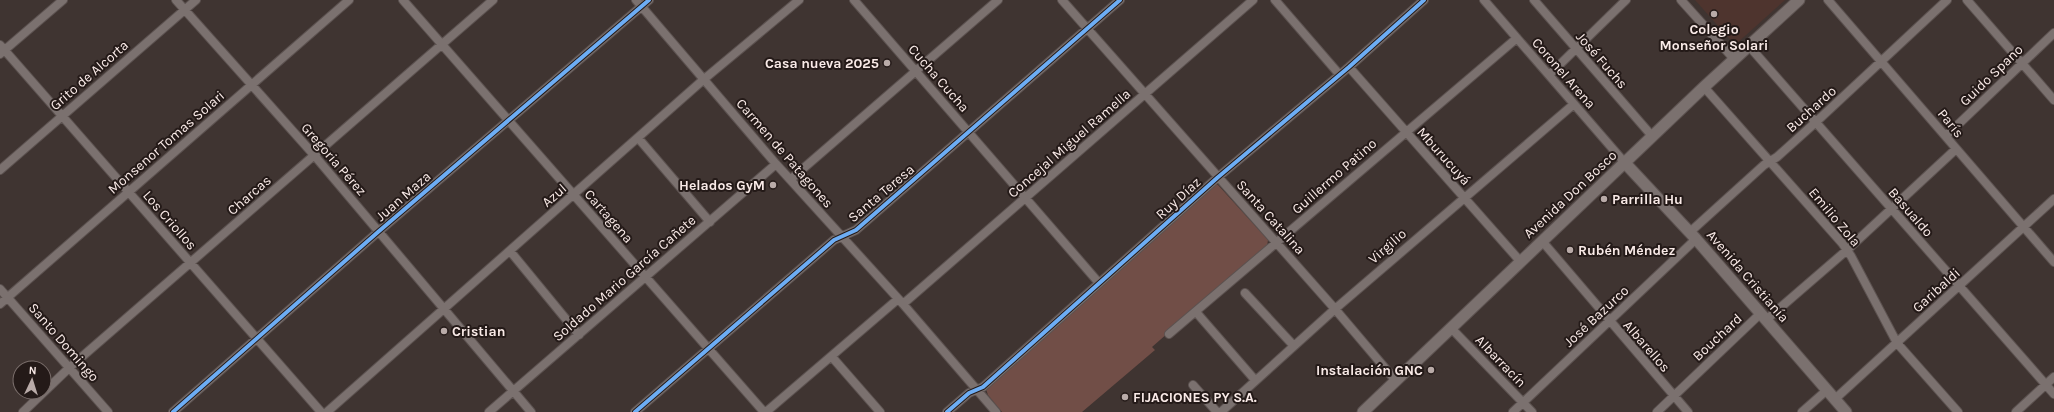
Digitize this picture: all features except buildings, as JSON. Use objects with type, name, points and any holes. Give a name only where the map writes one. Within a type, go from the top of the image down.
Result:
[{"type":"main road","name":"Avenida Don Bosco","points":[[1363,412],[1652,136],[1799,0]]},
{"type":"main road","name":"Avenida Cristianía","points":[[1625,163],[1693,236],[1846,412]]},
{"type":"street","points":[[2,50],[62,0]]},
{"type":"street","name":"Gregoria Pérez","points":[[176,0],[314,155],[531,412]]},
{"type":"street","name":"Grito de Alcorta","points":[[0,170],[61,115],[196,0]]},
{"type":"street","name":"Monsenor Tomas Solari","points":[[0,304],[349,0]]},
{"type":"street","name":"Cartagena","points":[[403,0],[707,349],[765,412]]},
{"type":"street","name":"Charcas","points":[[24,412],[69,368],[191,264],[493,0]]},
{"type":"street","name":"Juan Maza","points":[[173,412],[378,232],[509,120],[639,3],[649,0]]},
{"type":"street","name":"Azul","points":[[327,412],[639,139],[703,80],[799,0]]},
{"type":"street","name":"Cucha Cucha","points":[[854,0],[1099,283]]},
{"type":"street","points":[[791,180],[915,70],[998,0]]},
{"type":"street","name":"Santa Catalina","points":[[1062,0],[1088,28],[1217,178],[1335,309],[1396,381]]},
{"type":"street","name":"Santa Teresa","points":[[635,412],[834,240],[856,230],[1120,0]]},
{"type":"street","name":"Concejal Miguel Ramella","points":[[765,412],[1026,199],[1253,0]]},
{"type":"street","points":[[1275,0],[1339,74]]},
{"type":"street","name":"Ruy Díaz","points":[[947,412],[969,393],[983,387],[1217,178],[1349,67],[1424,0]]},
{"type":"street","name":"Coronel Arena","points":[[1484,0],[1625,163]]},
{"type":"street","name":"José Fuchs","points":[[1534,0],[1652,136]]},
{"type":"street","points":[[1550,76],[1626,0]]},
{"type":"street","points":[[1681,0],[1734,60]]},
{"type":"street","name":"París","points":[[1828,0],[2054,262]]},
{"type":"street","name":"Buchardo","points":[[1693,236],[1764,165],[1816,122],[1947,0]]},
{"type":"street","points":[[1967,0],[2054,100]]},
{"type":"street","name":"Carmen de Patagones","points":[[639,3],[776,164],[996,412]]},
{"type":"street","name":"Guido Spano","points":[[1946,136],[2054,33]]},
{"type":"street","name":"Guillermo Patino","points":[[1169,334],[1517,38]]},
{"type":"street","name":"Basualdo","points":[[1749,46],[2054,394]]},
{"type":"street","name":"Los Criollos","points":[[2,50],[128,191],[321,412]]},
{"type":"street","name":"Mburucuyá","points":[[1349,67],[1520,261]]},
{"type":"street","name":"Emilio Zola","points":[[1704,87],[1847,250],[1897,343],[1958,412]]},
{"type":"street","name":"Virgilio","points":[[1221,412],[1335,309],[1574,104]]},
{"type":"street","points":[[639,139],[710,222]]},
{"type":"street","points":[[1764,316],[1847,250],[1956,149]]},
{"type":"street","name":"Soldado Mario García Cañete","points":[[489,412],[776,164]]},
{"type":"street","name":"Garibaldi","points":[[1835,399],[2054,199]]},
{"type":"street","name":"José Bazurco","points":[[1513,412],[1609,322],[1693,236]]},
{"type":"street","name":"Albarellos","points":[[1542,241],[1609,322],[1688,412]]},
{"type":"street","points":[[510,251],[579,335]]},
{"type":"street","name":"Santo Domingo","points":[[0,289],[108,412]]},
{"type":"street","points":[[1245,293],[1294,346]]},
{"type":"street","points":[[1196,312],[1255,380]]},
{"type":"street","name":"Bouchard","points":[[1657,412],[1764,316]]},
{"type":"street","name":"Albarracín","points":[[1451,328],[1532,412]]},
{"type":"street","points":[[832,357],[880,412]]},
{"type":"street","points":[[2016,412],[2054,377]]},
{"type":"street","points":[[1193,385],[1217,412]]},
{"type":"street","points":[[1802,412],[1827,390]]},
{"type":"shaded area","points":[[1695,0],[1785,0],[1735,45]]},
{"type":"shaded area","points":[[1215,184],[1218,185],[1268,240],[1267,246],[1152,347],[1155,350],[1082,412],[1002,412],[988,395],[986,389]]},
{"type":"cycle path","points":[[173,412],[378,232],[649,0]]},
{"type":"cycle path","points":[[635,412],[834,240],[856,230],[1120,0]]},
{"type":"cycle path","points":[[947,412],[969,393],[983,387],[1217,178],[1349,67],[1424,0]]},
{"type":"place","name":"Colegio Monseñor Solari","points":[[1714,14]]},
{"type":"place","name":"Casa nueva 2025","points":[[887,63]]},
{"type":"place","name":"Helados GyM","points":[[773,185]]},
{"type":"place","name":"Parrilla Hu","points":[[1604,199]]},
{"type":"place","name":"Rubén Méndez","points":[[1570,250]]},
{"type":"place","name":"Cristian","points":[[444,331]]},
{"type":"place","name":"Instalación GNC","points":[[1431,370]]},
{"type":"place","name":"FIJACIONES PY S.A.","points":[[1125,397]]}]
